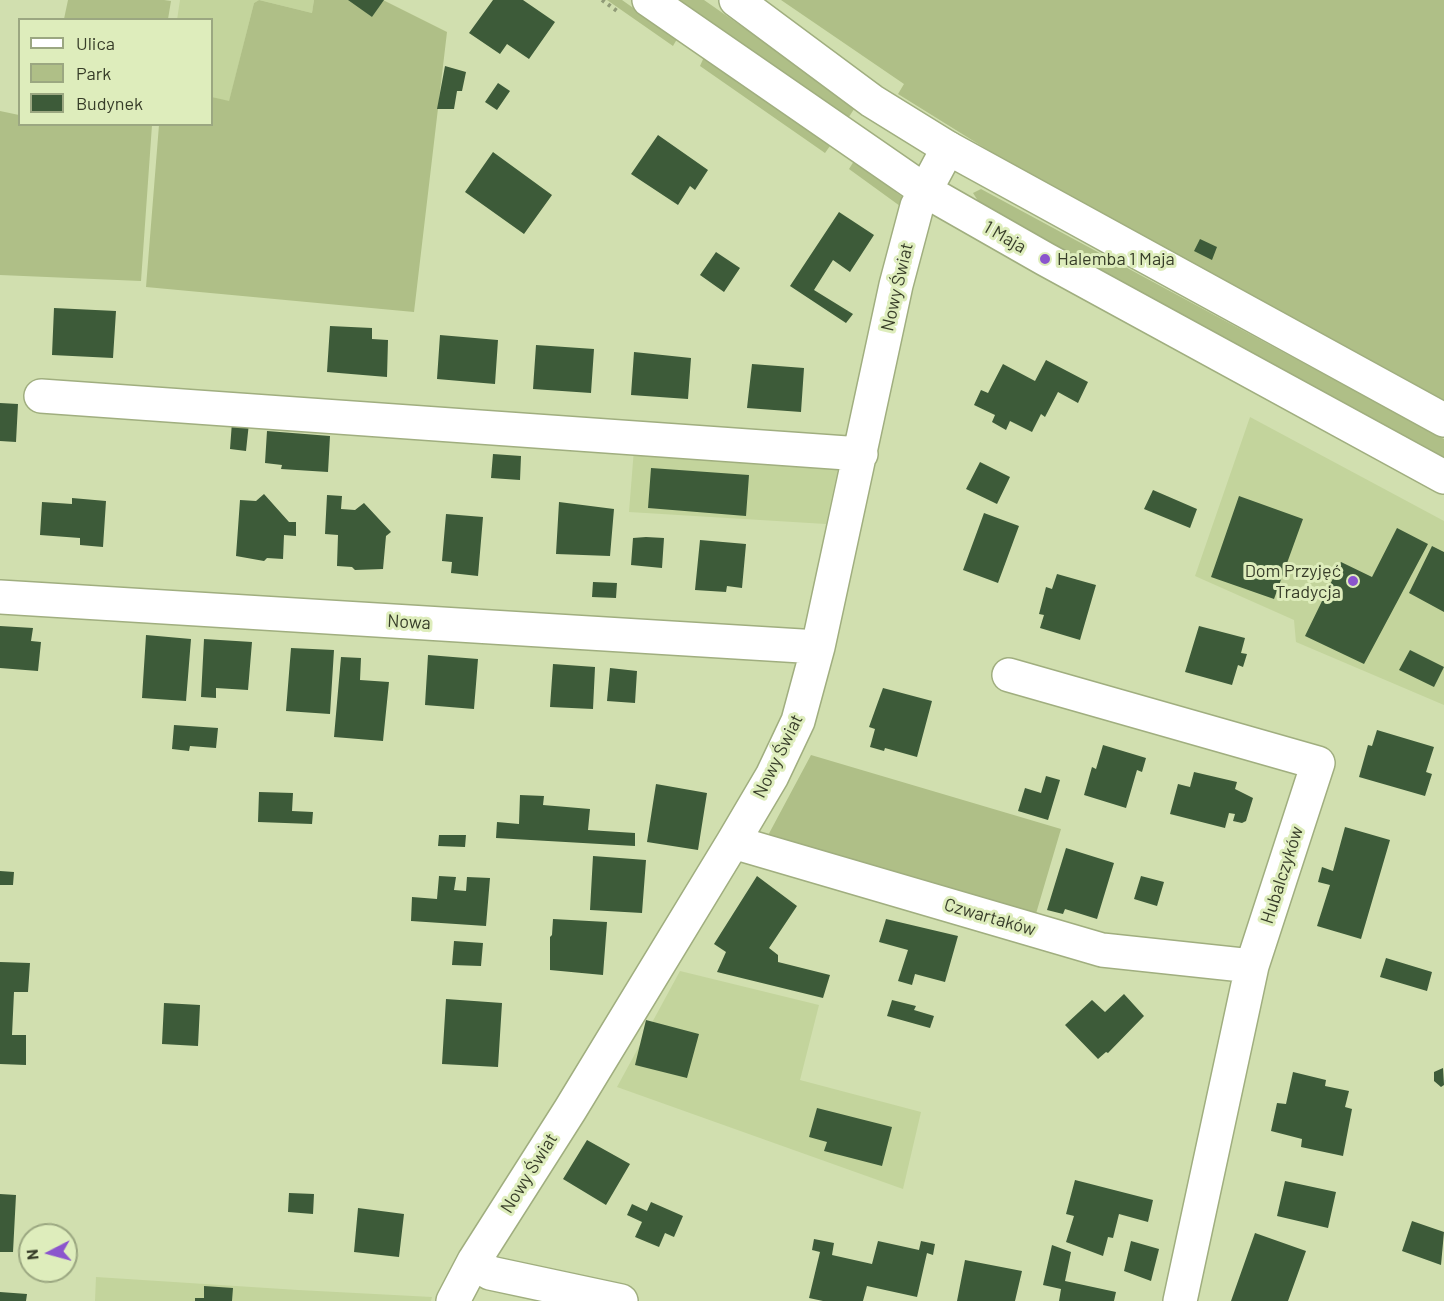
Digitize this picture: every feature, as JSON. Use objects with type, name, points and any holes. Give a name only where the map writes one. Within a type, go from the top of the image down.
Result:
[{"type":"street","name":"1 Maja","points":[[649,0],[924,190],[1045,259],[1444,477]]},
{"type":"street","points":[[736,0],[872,101],[948,148],[1444,420]]},
{"type":"street","name":"Nowy Świat","points":[[453,1301],[474,1261],[570,1110],[733,842],[772,776],[798,721],[818,646],[896,285],[924,190],[948,148]]},
{"type":"street","points":[[41,396],[861,454]]},
{"type":"street","name":"Nowa","points":[[0,597],[818,646]]},
{"type":"street","name":"Hubalczyków","points":[[1009,675],[1318,763],[1252,966],[1180,1301]]},
{"type":"street","name":"Czwartaków","points":[[733,842],[1102,950],[1252,966]]},
{"type":"street","points":[[474,1261],[490,1273],[621,1301]]},
{"type":"shaded area","points":[[180,0],[259,0],[254,3],[229,102],[213,97],[213,18],[177,18]]},
{"type":"shaded area","points":[[259,0],[314,0],[312,13]]},
{"type":"shaded area","points":[[1250,417],[1444,521],[1444,705],[1296,642],[1294,620],[1195,576]]},
{"type":"shaded area","points":[[634,449],[839,463],[826,524],[629,512]]},
{"type":"shaded area","points":[[680,971],[819,1005],[800,1080],[921,1112],[903,1189],[617,1087]]},
{"type":"shaded area","points":[[96,1277],[432,1297],[431,1301],[95,1301]]},
{"type":"green space","points":[[68,0],[171,1],[168,18],[64,18]]},
{"type":"green space","points":[[259,0],[312,13],[314,0],[351,0],[372,17],[383,0],[447,32],[414,312],[146,287],[159,126],[213,126],[213,97],[229,101],[254,3]]},
{"type":"green space","points":[[607,0],[622,0],[677,39],[673,46]]},
{"type":"green space","points":[[676,0],[704,0],[856,106],[847,120]]},
{"type":"green space","points":[[781,0],[1444,0],[1444,400],[996,155],[898,94],[904,84]]},
{"type":"green space","points":[[704,57],[830,146],[825,153],[700,66]]},
{"type":"green space","points":[[0,111],[18,115],[18,126],[152,126],[141,281],[0,275]]},
{"type":"green space","points":[[854,161],[905,199],[900,206],[849,169]]},
{"type":"green space","points":[[981,189],[1444,439],[1444,460],[980,204],[973,193]]},
{"type":"green space","points":[[811,755],[1061,829],[1035,917],[765,841]]},
{"type":"building","points":[[348,0],[384,0],[372,17]]},
{"type":"building","points":[[493,0],[523,0],[555,22],[529,59],[507,44],[500,54],[469,33]]},
{"type":"building","points":[[445,66],[466,72],[462,91],[457,91],[454,109],[437,109]]},
{"type":"building","points":[[498,83],[510,91],[497,110],[485,102]]},
{"type":"building","points":[[658,135],[708,170],[695,190],[690,186],[678,205],[631,174]]},
{"type":"building","points":[[493,152],[552,195],[524,234],[465,192]]},
{"type":"building","points":[[839,212],[874,235],[850,272],[833,260],[814,290],[853,314],[846,323],[790,286]]},
{"type":"building","points":[[1200,239],[1217,247],[1212,260],[1194,251]]},
{"type":"building","points":[[716,252],[740,268],[724,292],[700,275]]},
{"type":"building","points":[[54,308],[116,311],[113,358],[52,355]]},
{"type":"building","points":[[330,326],[372,328],[372,339],[388,340],[387,377],[327,372]]},
{"type":"building","points":[[440,335],[498,340],[495,384],[437,379]]},
{"type":"building","points":[[536,345],[594,349],[591,393],[533,389]]},
{"type":"building","points":[[634,352],[691,358],[688,399],[631,395]]},
{"type":"building","points":[[1046,360],[1088,382],[1078,403],[1058,392],[1045,417],[1041,414],[1032,432],[1010,421],[1006,430],[992,422],[995,415],[974,405],[981,390],[988,393],[1003,364],[1035,381]]},
{"type":"building","points":[[752,364],[804,368],[801,412],[747,408]]},
{"type":"building","points":[[0,403],[18,404],[16,442],[0,441]]},
{"type":"building","points":[[232,422],[249,423],[246,451],[230,449]]},
{"type":"building","points":[[267,431],[330,436],[328,472],[281,469],[282,465],[265,463]]},
{"type":"building","points":[[493,454],[521,456],[520,480],[491,478]]},
{"type":"building","points":[[980,462],[1010,477],[997,504],[966,489]]},
{"type":"building","points":[[651,468],[749,475],[746,516],[648,508]]},
{"type":"building","points":[[1153,490],[1197,509],[1190,528],[1144,509]]},
{"type":"building","points":[[264,494],[289,522],[296,522],[296,536],[284,535],[283,559],[267,558],[264,561],[236,556],[240,500],[256,501]]},
{"type":"building","points":[[327,495],[342,496],[341,509],[355,510],[364,503],[391,532],[386,536],[383,569],[355,570],[352,567],[337,566],[338,535],[325,534]]},
{"type":"building","points":[[1239,496],[1303,519],[1274,599],[1211,577]]},
{"type":"building","points":[[72,498],[106,501],[103,547],[80,545],[80,538],[40,535],[42,502],[72,504]]},
{"type":"building","points":[[559,502],[614,509],[610,556],[556,554]]},
{"type":"building","points":[[984,513],[1019,526],[998,583],[963,570]]},
{"type":"building","points":[[446,514],[483,517],[478,576],[451,573],[452,562],[442,561]]},
{"type":"building","points":[[1397,528],[1428,544],[1364,664],[1305,636],[1341,562],[1372,577]]},
{"type":"building","points":[[633,538],[664,538],[662,568],[631,565]]},
{"type":"building","points":[[700,540],[746,544],[742,588],[727,586],[726,592],[695,590]]},
{"type":"building","points":[[1432,546],[1444,552],[1444,612],[1409,593]]},
{"type":"building","points":[[1057,574],[1096,585],[1080,640],[1040,628],[1044,615],[1039,614],[1046,587],[1052,589]]},
{"type":"building","points":[[593,582],[617,583],[616,598],[592,597]]},
{"type":"building","points":[[0,626],[33,628],[31,641],[41,642],[38,671],[0,668]]},
{"type":"building","points":[[1199,626],[1245,638],[1241,653],[1247,654],[1243,667],[1238,665],[1232,685],[1185,672]]},
{"type":"building","points":[[146,635],[191,639],[186,701],[142,698]]},
{"type":"building","points":[[204,639],[252,642],[248,690],[216,688],[216,698],[201,697]]},
{"type":"building","points":[[291,648],[334,650],[330,714],[286,711]]},
{"type":"building","points":[[1410,650],[1444,667],[1434,687],[1399,670]]},
{"type":"building","points":[[428,655],[478,659],[474,709],[425,705]]},
{"type":"building","points":[[341,657],[361,658],[360,680],[389,682],[383,741],[334,737]]},
{"type":"building","points":[[553,664],[595,667],[593,709],[550,707]]},
{"type":"building","points":[[610,668],[637,671],[635,703],[607,701]]},
{"type":"building","points":[[883,688],[932,701],[917,757],[885,748],[884,751],[870,747],[875,729],[869,727]]},
{"type":"building","points":[[174,725],[218,728],[216,748],[190,746],[189,751],[172,749]]},
{"type":"building","points":[[1377,730],[1434,747],[1426,772],[1432,774],[1425,796],[1359,777],[1368,745],[1372,746]]},
{"type":"building","points":[[1103,745],[1146,758],[1142,772],[1137,770],[1126,808],[1084,795],[1092,767],[1096,769]]},
{"type":"building","points":[[1194,772],[1237,782],[1235,789],[1253,798],[1246,821],[1242,823],[1233,821],[1235,814],[1229,813],[1225,828],[1170,814],[1178,784],[1190,787]]},
{"type":"building","points":[[1046,776],[1060,780],[1048,820],[1018,811],[1025,788],[1041,793]]},
{"type":"building","points":[[656,784],[707,793],[698,850],[647,842]]},
{"type":"building","points":[[259,792],[293,793],[292,811],[313,812],[312,824],[258,822]]},
{"type":"building","points":[[520,795],[544,796],[543,805],[590,809],[588,830],[635,833],[635,846],[496,838],[497,822],[519,824]]},
{"type":"building","points":[[1345,827],[1390,840],[1361,939],[1317,926],[1330,885],[1318,882],[1322,867],[1333,871]]},
{"type":"building","points":[[439,835],[466,835],[465,847],[438,846]]},
{"type":"building","points":[[1066,848],[1114,863],[1097,919],[1065,909],[1063,914],[1047,910]]},
{"type":"building","points":[[593,856],[646,860],[642,913],[590,910]]},
{"type":"building","points":[[0,871],[14,872],[13,885],[0,885]]},
{"type":"building","points":[[439,876],[456,877],[454,890],[466,891],[467,877],[490,878],[486,926],[411,921],[412,897],[437,899]]},
{"type":"building","points":[[757,876],[797,906],[769,948],[778,955],[778,962],[830,975],[823,998],[717,972],[726,952],[714,944]]},
{"type":"building","points":[[1141,876],[1164,882],[1157,906],[1134,899]]},
{"type":"building","points":[[553,919],[607,922],[603,975],[550,970],[550,937]]},
{"type":"building","points":[[886,919],[958,936],[945,982],[915,974],[912,985],[898,981],[908,950],[879,942]]},
{"type":"building","points":[[454,941],[483,943],[481,966],[452,965]]},
{"type":"building","points":[[1386,958],[1432,972],[1427,991],[1380,977]]},
{"type":"building","points":[[0,962],[30,963],[28,992],[14,992],[12,1035],[26,1035],[26,1065],[0,1064]]},
{"type":"building","points":[[1124,994],[1144,1016],[1108,1053],[1106,1052],[1098,1059],[1065,1025],[1092,1000],[1105,1012]]},
{"type":"building","points":[[446,999],[502,1003],[498,1067],[442,1064]]},
{"type":"building","points":[[892,1000],[916,1006],[914,1010],[934,1016],[930,1028],[887,1016]]},
{"type":"building","points":[[164,1003],[200,1005],[198,1046],[162,1044]]},
{"type":"building","points":[[646,1020],[699,1034],[687,1078],[635,1065]]},
{"type":"building","points":[[1443,1068],[1444,1085],[1441,1087],[1434,1081],[1434,1072]]},
{"type":"building","points":[[1293,1072],[1326,1080],[1325,1086],[1349,1091],[1345,1107],[1352,1109],[1343,1156],[1301,1147],[1302,1139],[1271,1131],[1277,1103],[1286,1104]]},
{"type":"building","points":[[817,1108],[892,1127],[882,1166],[824,1151],[827,1142],[809,1137]]},
{"type":"building","points":[[587,1140],[630,1164],[606,1205],[563,1179]]},
{"type":"building","points":[[1075,1180],[1153,1200],[1148,1222],[1119,1214],[1113,1238],[1108,1237],[1103,1256],[1066,1242],[1074,1216],[1066,1214]]},
{"type":"building","points":[[1285,1181],[1336,1192],[1328,1228],[1277,1216]]},
{"type":"building","points":[[289,1193],[314,1194],[313,1214],[288,1212]]},
{"type":"building","points":[[0,1194],[16,1195],[13,1252],[0,1252]]},
{"type":"building","points":[[651,1202],[683,1216],[674,1237],[665,1233],[659,1247],[635,1237],[642,1222],[627,1215],[632,1204],[647,1211]]},
{"type":"building","points":[[358,1208],[404,1214],[399,1257],[354,1252]]},
{"type":"building","points":[[1412,1221],[1444,1232],[1441,1265],[1402,1251]]},
{"type":"building","points":[[1255,1233],[1306,1251],[1288,1301],[1231,1301]]},
{"type":"building","points":[[814,1239],[834,1243],[832,1255],[872,1264],[878,1241],[919,1250],[921,1241],[935,1244],[933,1255],[927,1253],[917,1297],[867,1286],[863,1301],[823,1301],[809,1298],[820,1252],[812,1250]]},
{"type":"building","points":[[1131,1241],[1159,1249],[1151,1281],[1124,1271]]},
{"type":"building","points":[[1052,1245],[1071,1252],[1065,1281],[1116,1292],[1114,1301],[1059,1301],[1061,1289],[1043,1285]]},
{"type":"building","points":[[965,1260],[1022,1271],[1015,1301],[957,1301]]},
{"type":"building","points":[[204,1286],[233,1288],[232,1301],[195,1301],[195,1298],[204,1298]]},
{"type":"building","points":[[0,1292],[27,1294],[26,1301],[0,1301]]},
{"type":"place","name":"Halemba 1 Maja","points":[[1045,259]]},
{"type":"place","name":"Dom Przyjęć Tradycja","points":[[1353,581]]}]
